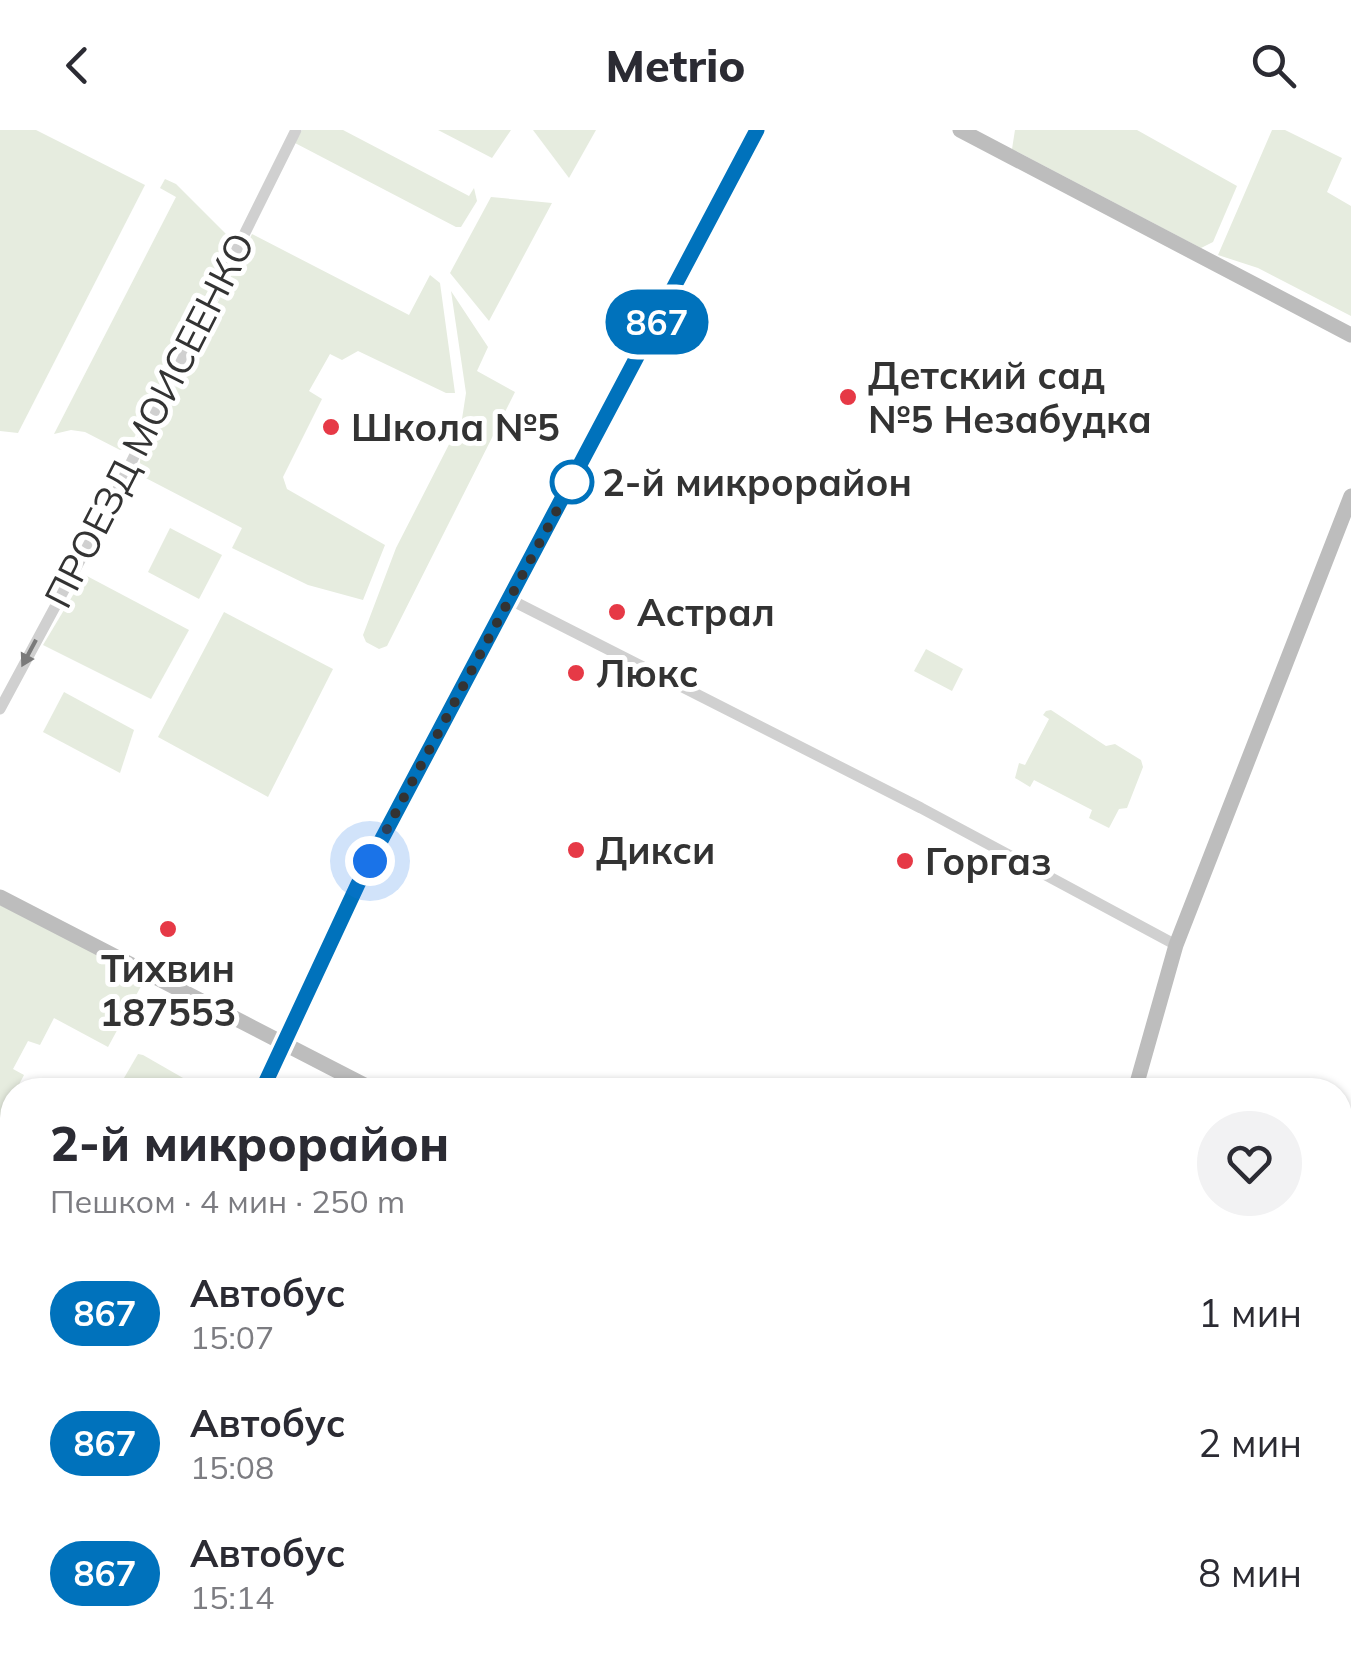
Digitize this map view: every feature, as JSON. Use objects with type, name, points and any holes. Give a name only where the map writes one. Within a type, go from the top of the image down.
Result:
[{"type":"main road","points":[[268,1078],[358,884],[757,130]]},
{"type":"street","name":"ПРОЕЗД МОИСЕЕНКО","points":[[0,709],[98,527],[296,130]]},
{"type":"street","points":[[960,130],[1351,335]]},
{"type":"street","points":[[1138,1078],[1176,945],[1351,496]]},
{"type":"street","points":[[511,600],[921,808],[1176,945]]},
{"type":"street","points":[[0,898],[352,1078]]},
{"type":"shaded area","points":[[0,130],[36,130],[145,185],[18,433],[0,431]]},
{"type":"shaded area","points":[[302,130],[343,130],[469,196],[474,188],[477,201],[461,227],[456,227],[295,143]]},
{"type":"shaded area","points":[[438,130],[511,130],[492,158]]},
{"type":"shaded area","points":[[533,130],[596,130],[569,178]]},
{"type":"shaded area","points":[[1015,130],[1137,130],[1237,186],[1213,242],[1201,248],[1012,149]]},
{"type":"shaded area","points":[[1272,130],[1285,130],[1342,158],[1327,192],[1351,206],[1351,316],[1258,268],[1218,255]]},
{"type":"shaded area","points":[[165,179],[176,184],[227,235],[230,247],[130,446],[120,450],[85,432],[54,434],[176,197],[160,188]]},
{"type":"shaded area","points":[[491,197],[552,203],[489,321],[450,273]]},
{"type":"shaded area","points":[[252,234],[409,315],[430,275],[440,283],[455,393],[446,393],[358,351],[342,360],[330,354],[309,391],[322,399],[283,477],[287,489],[385,545],[363,600],[308,585],[232,548],[242,528],[138,474],[141,455]]},
{"type":"shaded area","points":[[451,291],[488,347],[477,371],[515,392],[387,646],[379,649],[366,642],[363,635],[396,548],[462,419],[466,393]]},
{"type":"shaded area","points":[[170,528],[222,555],[199,599],[148,572]]},
{"type":"shaded area","points":[[85,575],[189,630],[151,699],[43,645]]},
{"type":"shaded area","points":[[224,612],[333,669],[268,797],[158,737]]},
{"type":"shaded area","points":[[926,649],[963,669],[952,691],[914,671]]},
{"type":"shaded area","points":[[64,692],[134,730],[120,773],[43,732]]},
{"type":"shaded area","points":[[1051,710],[1106,746],[1115,744],[1141,760],[1143,767],[1127,808],[1119,809],[1109,828],[1089,818],[1092,810],[1034,780],[1030,787],[1015,778],[1019,763],[1025,765],[1049,719],[1043,715]]},
{"type":"shaded area","points":[[0,905],[146,977],[108,1047],[54,1018],[40,1045],[28,1041],[13,1069],[24,1075],[22,1078],[0,1078]]},
{"type":"shaded area","points":[[138,1054],[183,1078],[124,1078]]},
{"type":"bus line","name":"867","points":[[267,1078],[358,884],[757,130]]},
{"type":"place","name":"Детский сад №5 Незабудка","points":[[848,397]]},
{"type":"place","name":"Школа №5","points":[[331,427]]},
{"type":"place","name":"2-й микрорайон","points":[[572,482]]},
{"type":"place","name":"Астрал","points":[[617,612]]},
{"type":"place","name":"Люкс","points":[[576,673]]},
{"type":"place","name":"Дикси","points":[[576,850]]},
{"type":"place","name":"Горгаз","points":[[905,861]]},
{"type":"place","name":"Тихвин 187553","points":[[168,929]]},
{"type":"route","points":[[370,861],[572,482]]}]
